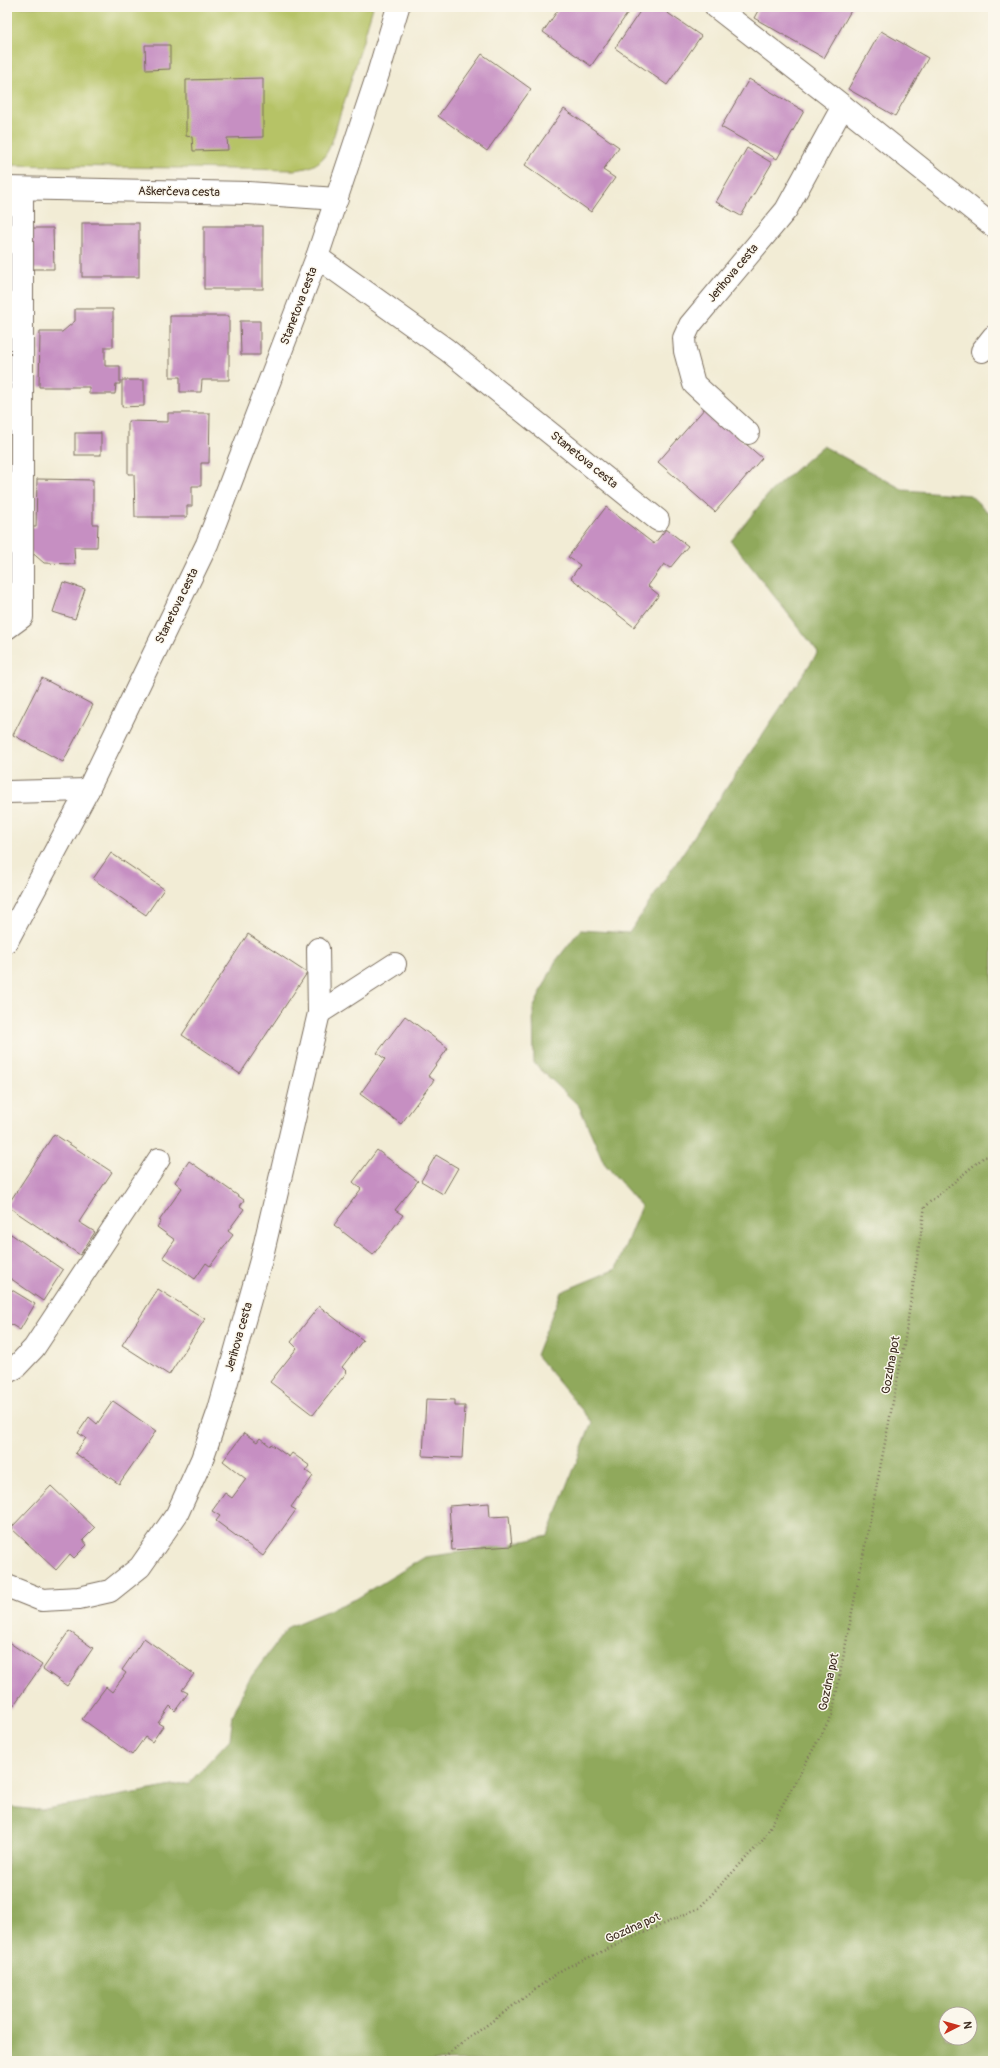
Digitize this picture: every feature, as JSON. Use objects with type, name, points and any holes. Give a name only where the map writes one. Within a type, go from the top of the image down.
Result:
[{"type":"street","name":"Stanetova cesta","points":[[7,941],[88,790],[207,544],[317,257],[398,7]]},
{"type":"street","points":[[716,7],[844,106],[993,226]]},
{"type":"street","name":"Jerihova cesta","points":[[748,433],[694,384],[685,351],[684,338],[690,325],[786,210],[844,106]]},
{"type":"street","name":"Aškerčeva cesta","points":[[7,628],[22,617],[14,188],[248,193],[337,199]]},
{"type":"street","name":"Stanetova cesta","points":[[317,257],[447,350],[658,520]]},
{"type":"street","points":[[7,792],[88,790]]},
{"type":"street","name":"Jerihova cesta","points":[[7,1586],[42,1600],[79,1598],[110,1591],[140,1567],[177,1514],[202,1459],[219,1410],[261,1260],[319,1013],[318,949]]},
{"type":"street","points":[[319,1013],[395,964]]},
{"type":"street","points":[[7,1372],[15,1368],[34,1348],[159,1160]]},
{"type":"path","name":"Gozdna pot","points":[[438,2061],[563,1968],[699,1908],[763,1840],[832,1715],[904,1345],[925,1206],[984,1157],[993,1156]]},
{"type":"green space","points":[[7,7],[373,7],[329,149],[323,158],[316,164],[293,170],[7,165]]},
{"type":"green space","points":[[823,446],[904,490],[970,495],[993,517],[993,2061],[7,2061],[7,1807],[40,1810],[189,1783],[230,1739],[233,1715],[246,1684],[288,1627],[356,1599],[425,1557],[491,1548],[548,1536],[592,1422],[536,1355],[561,1292],[616,1269],[641,1206],[604,1163],[579,1106],[534,1063],[533,1009],[555,962],[580,930],[629,933],[818,652],[731,541],[771,491]]},
{"type":"building","points":[[560,7],[632,7],[591,66],[543,32]]},
{"type":"building","points":[[643,7],[659,7],[701,36],[667,85],[615,48]]},
{"type":"building","points":[[760,7],[853,7],[824,58],[754,18]]},
{"type":"building","points":[[881,31],[928,58],[895,116],[848,89]]},
{"type":"building","points":[[145,45],[170,45],[170,69],[146,70]]},
{"type":"building","points":[[482,54],[531,89],[487,151],[438,116]]},
{"type":"building","points":[[263,78],[263,137],[227,138],[228,150],[193,151],[192,137],[186,136],[186,80]]},
{"type":"building","points":[[749,79],[804,111],[777,159],[721,127]]},
{"type":"building","points":[[564,109],[619,147],[603,170],[615,178],[591,212],[525,165]]},
{"type":"building","points":[[747,148],[772,163],[741,216],[716,202]]},
{"type":"building","points":[[82,223],[139,223],[139,277],[82,277]]},
{"type":"building","points":[[204,226],[263,226],[263,289],[204,289]]},
{"type":"building","points":[[29,228],[53,228],[54,269],[29,269]]},
{"type":"building","points":[[75,309],[113,309],[113,347],[105,347],[105,366],[120,366],[120,384],[116,384],[115,394],[89,394],[89,387],[39,387],[40,332],[62,332],[75,321]]},
{"type":"building","points":[[170,316],[229,316],[229,380],[202,380],[201,392],[180,392],[180,377],[170,377]]},
{"type":"building","points":[[240,321],[260,321],[260,355],[241,355]]},
{"type":"building","points":[[122,380],[144,380],[144,406],[122,407]]},
{"type":"building","points":[[705,408],[762,458],[715,512],[658,462]]},
{"type":"building","points":[[168,413],[210,413],[209,463],[201,463],[201,486],[192,486],[192,506],[187,506],[187,517],[135,517],[134,474],[128,474],[128,421],[168,422]]},
{"type":"building","points":[[75,433],[101,433],[101,455],[75,455]]},
{"type":"building","points":[[7,467],[12,467],[12,517],[7,517]]},
{"type":"building","points":[[37,479],[93,480],[93,524],[98,524],[97,547],[74,547],[75,564],[44,563],[29,550],[29,527],[36,527]]},
{"type":"building","points":[[606,507],[654,544],[666,529],[688,546],[670,568],[664,564],[648,586],[659,595],[634,627],[571,578],[580,565],[568,557]]},
{"type":"building","points":[[63,582],[85,589],[75,619],[53,612]]},
{"type":"building","points":[[42,678],[93,705],[63,762],[13,735]]},
{"type":"building","points":[[111,853],[164,889],[146,915],[93,879]]},
{"type":"building","points":[[248,934],[307,973],[240,1074],[182,1035]]},
{"type":"building","points":[[405,1016],[448,1048],[428,1076],[434,1080],[401,1124],[360,1094],[385,1059],[377,1053]]},
{"type":"building","points":[[54,1134],[112,1172],[79,1222],[95,1232],[80,1255],[7,1206]]},
{"type":"building","points":[[377,1150],[418,1181],[395,1210],[403,1215],[373,1255],[334,1225],[361,1189],[353,1182]]},
{"type":"building","points":[[436,1155],[458,1168],[443,1194],[421,1181]]},
{"type":"building","points":[[189,1161],[244,1200],[240,1206],[244,1209],[228,1231],[233,1235],[210,1266],[206,1263],[195,1279],[163,1257],[175,1240],[157,1227],[161,1221],[159,1221],[182,1188],[175,1182]]},
{"type":"building","points":[[11,1234],[63,1270],[43,1301],[7,1276],[7,1240]]},
{"type":"building","points":[[7,1287],[35,1304],[20,1330],[7,1322]]},
{"type":"building","points":[[158,1289],[205,1319],[169,1375],[122,1345]]},
{"type":"building","points":[[319,1306],[363,1340],[342,1367],[347,1372],[313,1415],[270,1382],[297,1348],[291,1342]]},
{"type":"building","points":[[426,1399],[455,1400],[455,1406],[465,1406],[462,1458],[423,1456]]},
{"type":"building","points":[[113,1401],[156,1431],[119,1484],[75,1453],[86,1438],[78,1433],[89,1417],[97,1424]]},
{"type":"building","points":[[244,1433],[257,1442],[260,1438],[270,1446],[271,1444],[289,1457],[292,1453],[310,1466],[306,1471],[313,1476],[291,1507],[296,1510],[263,1556],[216,1521],[220,1516],[212,1511],[225,1493],[232,1498],[246,1479],[223,1461]]},
{"type":"building","points":[[51,1486],[95,1528],[83,1540],[87,1545],[74,1558],[70,1554],[56,1570],[11,1528]]},
{"type":"building","points":[[489,1503],[490,1517],[509,1516],[512,1546],[452,1550],[449,1506]]},
{"type":"building","points":[[69,1631],[93,1648],[67,1686],[43,1669]]},
{"type":"building","points":[[144,1638],[194,1674],[182,1690],[188,1693],[175,1711],[170,1706],[158,1723],[163,1726],[152,1742],[145,1737],[132,1755],[82,1719],[106,1687],[112,1692],[126,1673],[122,1670]]},
{"type":"building","points":[[7,1641],[42,1665],[11,1709],[7,1706]]}]
